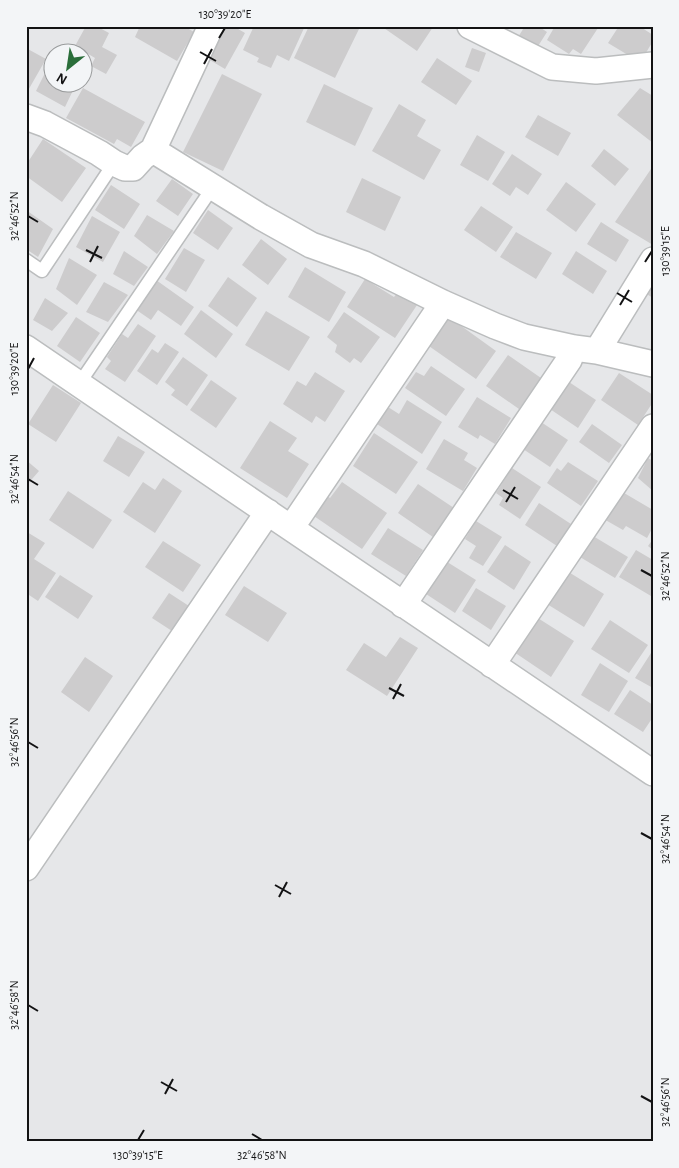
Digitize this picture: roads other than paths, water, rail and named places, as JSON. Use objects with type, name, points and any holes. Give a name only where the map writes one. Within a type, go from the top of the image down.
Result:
[{"type":"street","points":[[28,120],[45,124],[114,163],[125,168],[133,168],[153,150],[212,26]]},
{"type":"street","points":[[470,26],[552,67],[596,71],[653,66]]},
{"type":"street","points":[[153,150],[261,217],[311,245],[364,264],[443,303],[524,337],[653,364]]},
{"type":"street","points":[[403,605],[569,360],[585,349],[653,260]]},
{"type":"street","points":[[292,528],[443,303]]},
{"type":"street","points":[[26,348],[653,773]]},
{"type":"street","points":[[492,665],[653,427]]},
{"type":"street","points":[[30,853],[268,512]]},
{"type":"lane","points":[[26,260],[42,271],[114,163]]},
{"type":"lane","points":[[79,384],[213,187]]}]
